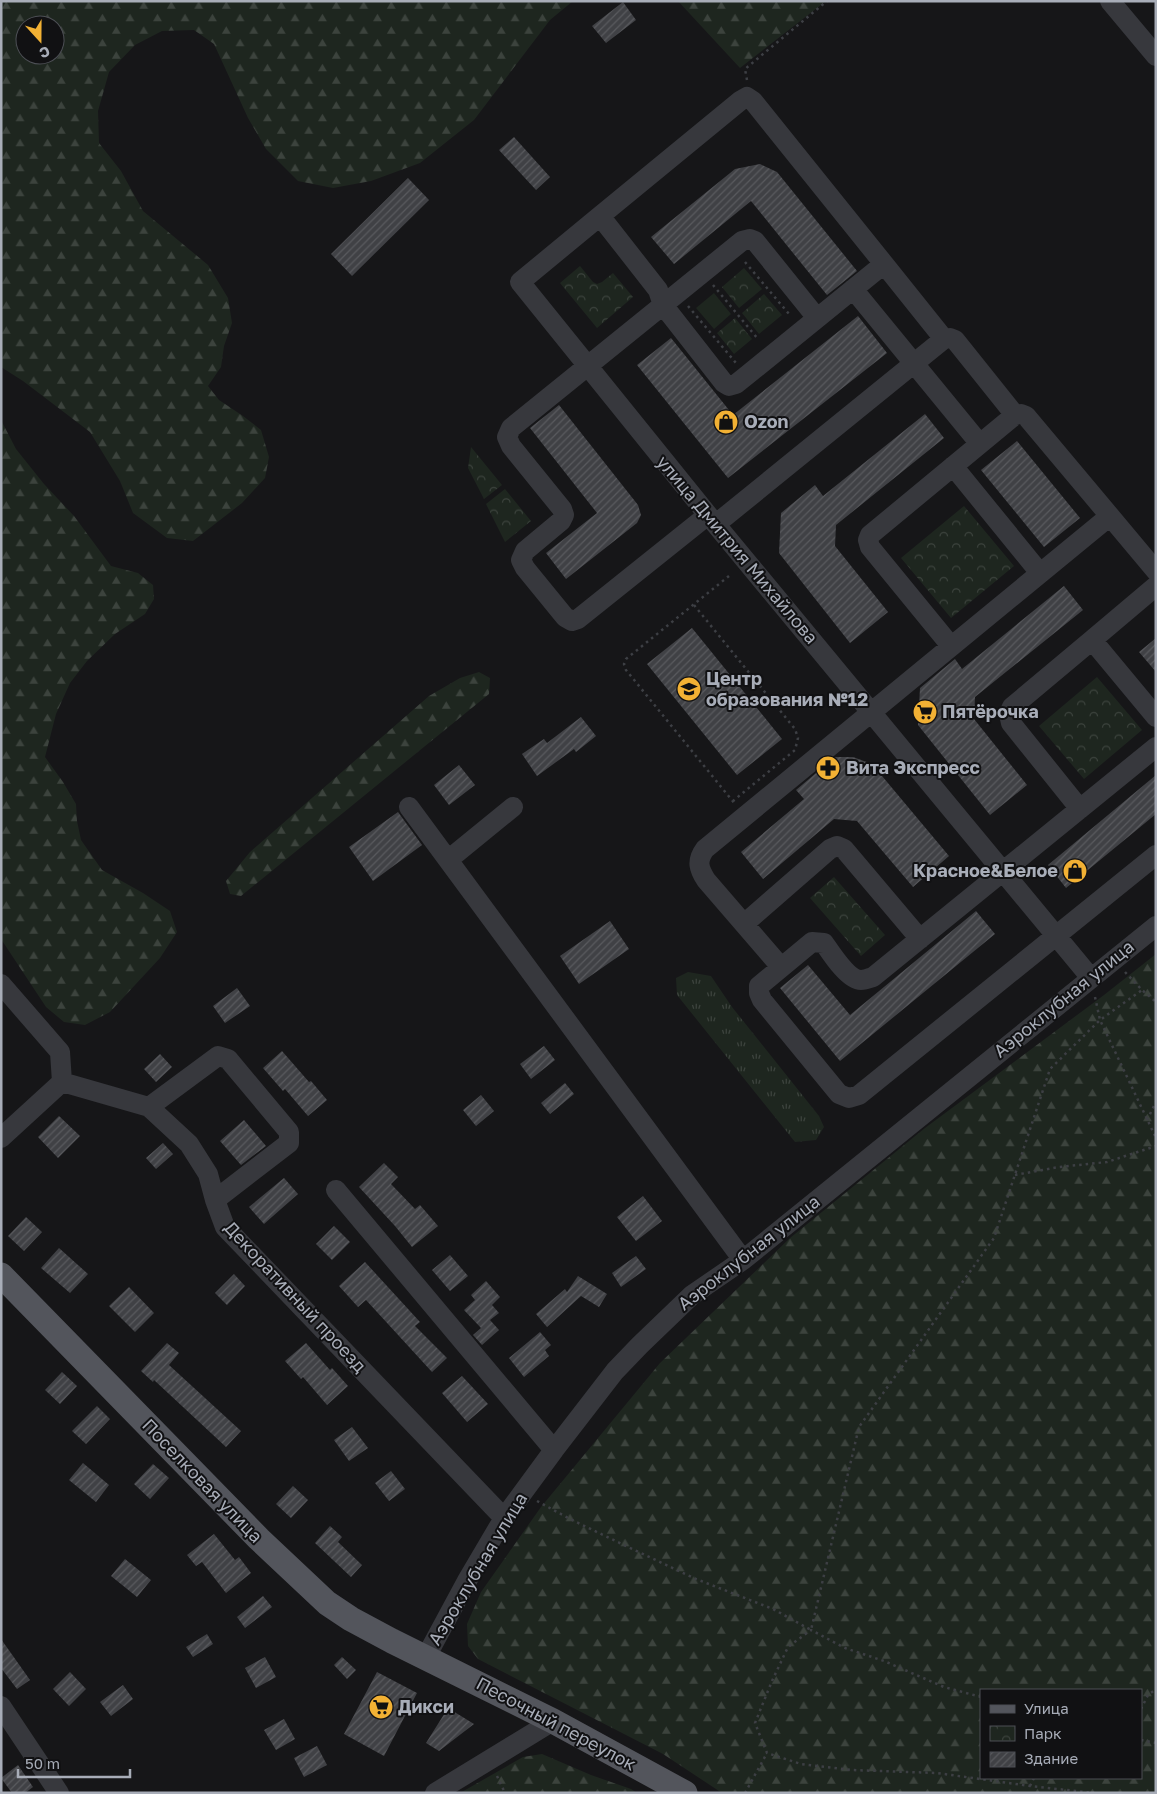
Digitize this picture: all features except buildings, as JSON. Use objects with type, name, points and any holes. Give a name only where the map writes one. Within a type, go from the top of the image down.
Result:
[{"type":"main road","name":"Поселковая улица","points":[[1,1275],[300,1580],[327,1603],[351,1619],[426,1657]]},
{"type":"main road","name":"Песочный переулок","points":[[426,1657],[553,1721],[685,1793]]},
{"type":"street","points":[[1110,1],[1156,56]]},
{"type":"street","points":[[884,264],[736,384],[729,386],[724,383],[670,299],[658,290],[600,216],[747,97],[753,101],[884,264],[944,339]]},
{"type":"street","name":"улица Дмитрия Михайлова","points":[[600,216],[520,282],[712,520],[1091,978]]},
{"type":"street","points":[[818,318],[755,241],[750,239],[742,241],[511,428],[507,437],[511,446],[562,509],[564,515],[561,521],[525,551],[522,560],[525,568],[565,617],[572,621],[578,619],[712,520],[944,339],[950,338],[955,340],[1015,415]]},
{"type":"street","points":[[853,289],[980,444]]},
{"type":"street","points":[[951,646],[870,547],[868,540],[870,535],[1015,415],[1021,414],[1026,416],[1156,571]]},
{"type":"street","points":[[953,466],[1040,573]]},
{"type":"street","points":[[781,967],[706,880],[699,867],[701,854],[739,808],[871,712],[1110,516]]},
{"type":"street","points":[[1080,809],[1011,723],[1009,714],[1012,707],[1156,586]]},
{"type":"street","points":[[1092,640],[1156,717]]},
{"type":"street","points":[[1156,747],[873,977],[860,980],[847,972],[824,943],[812,942],[759,986],[759,993],[762,1000],[839,1094],[849,1098],[859,1095],[1156,855]]},
{"type":"street","points":[[409,807],[743,1260]]},
{"type":"street","points":[[448,860],[513,807]]},
{"type":"street","points":[[744,924],[830,849],[836,846],[844,849],[920,939]]},
{"type":"street","name":"Аэроклубная улица","points":[[426,1657],[468,1579],[504,1518],[615,1372],[640,1345],[692,1295],[743,1260],[1156,926]]},
{"type":"street","points":[[1,984],[60,1052],[62,1082],[1,1138]]},
{"type":"street","points":[[149,1107],[218,1056],[228,1059],[289,1132],[289,1143],[214,1200]]},
{"type":"street","name":"Декоративный проезд","points":[[62,1082],[149,1107],[189,1144],[208,1174],[214,1200],[225,1227],[504,1518]]},
{"type":"street","points":[[336,1190],[554,1450]]},
{"type":"street","points":[[1,1706],[59,1793]]},
{"type":"street","points":[[434,1793],[553,1721]]},
{"type":"path","points":[[749,98],[745,69],[827,1]]},
{"type":"path","points":[[733,248],[789,314]]},
{"type":"path","points":[[702,273],[758,339]]},
{"type":"path","points":[[670,299],[746,376]]},
{"type":"path","points":[[694,605],[795,729],[798,738],[795,750],[739,808],[626,670],[624,664],[626,659],[729,576]]},
{"type":"path","points":[[1114,960],[1156,1002]]},
{"type":"path","points":[[1091,978],[1100,1020],[1156,1138]]},
{"type":"path","points":[[767,1753],[755,1723],[788,1647],[811,1630],[859,1427],[994,1238],[1050,1069],[1100,1020],[1142,990]]},
{"type":"path","points":[[1147,1120],[1156,1102]]},
{"type":"path","points":[[1015,1175],[1059,1167],[1107,1162],[1156,1146]]},
{"type":"path","points":[[523,1493],[570,1519],[696,1579],[773,1609],[845,1648],[884,1661],[944,1687],[980,1697]]},
{"type":"path","points":[[1142,1707],[1148,1695],[1156,1689]]},
{"type":"path","points":[[1142,1740],[1156,1743]]},
{"type":"path","points":[[767,1753],[801,1764],[852,1770],[937,1773],[1094,1793]]},
{"type":"path","points":[[745,1793],[767,1753]]},
{"type":"path","points":[[1030,1786],[1034,1779]]},
{"type":"green space","points":[[1,1],[573,1],[550,20],[474,120],[420,163],[371,181],[333,188],[298,181],[266,149],[248,118],[214,44],[194,30],[162,31],[135,45],[109,72],[98,111],[99,143],[121,171],[143,211],[208,265],[228,298],[232,323],[224,346],[221,367],[208,386],[219,400],[261,430],[269,457],[265,478],[242,503],[193,541],[167,538],[133,513],[120,481],[90,432],[23,381],[1,367]]},
{"type":"green space","points":[[678,1],[826,1],[740,68]]},
{"type":"green space","points":[[580,266],[593,282],[597,284],[613,273],[633,297],[597,328],[560,283]]},
{"type":"green space","points":[[744,268],[762,289],[739,308],[722,287]]},
{"type":"green space","points":[[714,293],[731,314],[714,329],[696,308]]},
{"type":"green space","points":[[764,294],[782,315],[759,334],[742,313]]},
{"type":"green space","points":[[735,318],[752,339],[734,354],[717,333]]},
{"type":"green space","points":[[1,420],[16,449],[44,484],[74,516],[111,566],[138,573],[153,585],[154,599],[145,614],[115,634],[87,661],[70,683],[56,714],[45,757],[76,804],[81,840],[102,870],[170,911],[177,932],[160,958],[110,1012],[85,1025],[64,1022],[46,1007],[1,939]]},
{"type":"green space","points":[[471,447],[502,485],[484,499],[468,468]]},
{"type":"green space","points":[[505,489],[531,521],[505,542],[486,504]]},
{"type":"green space","points":[[964,506],[1014,566],[951,618],[901,558]]},
{"type":"green space","points":[[479,672],[490,678],[489,694],[241,896],[230,894],[226,881],[250,852],[429,696],[460,678]]},
{"type":"green space","points":[[1097,677],[1142,730],[1084,779],[1039,726]]},
{"type":"green space","points":[[834,877],[885,935],[861,956],[810,898]]},
{"type":"green space","points":[[1156,954],[1156,1793],[722,1793],[663,1754],[478,1659],[468,1646],[467,1624],[481,1592],[541,1507],[660,1363],[790,1238],[925,1128]]},
{"type":"green space","points":[[688,972],[711,976],[732,1007],[819,1116],[824,1127],[816,1140],[795,1142],[677,995],[676,978]]},
{"type":"green space","points":[[542,1754],[637,1793],[460,1793],[523,1757]]},
{"type":"place","name":"Ozon","points":[[726,422]]},
{"type":"place","name":"Центр образования №12","points":[[689,689]]},
{"type":"place","name":"Пятёрочка","points":[[925,712]]},
{"type":"place","name":"Вита Экспресс","points":[[828,768]]},
{"type":"place","name":"Красное&Белое","points":[[1075,871]]},
{"type":"place","name":"Дикси","points":[[381,1707]]}]
